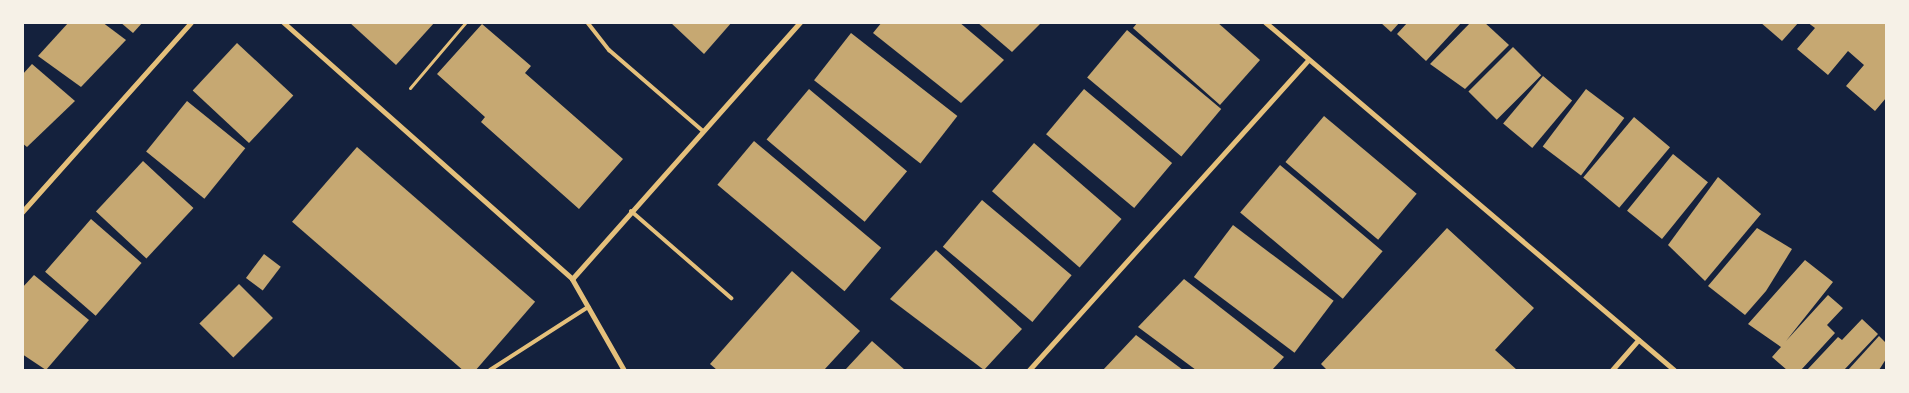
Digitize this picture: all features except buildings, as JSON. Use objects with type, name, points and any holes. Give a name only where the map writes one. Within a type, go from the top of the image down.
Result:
[{"type":"street","points":[[22,212],[191,22]]},
{"type":"street","points":[[283,22],[572,279],[624,370]]},
{"type":"street","points":[[572,279],[800,22]]},
{"type":"street","points":[[1265,22],[1674,370]]},
{"type":"street","points":[[1029,370],[1308,60]]},
{"type":"street","points":[[1612,370],[1638,340]]},
{"type":"lane","points":[[588,22],[609,50],[703,131]]},
{"type":"lane","points":[[631,211],[731,298]]},
{"type":"lane","points":[[490,370],[588,306]]},
{"type":"path","points":[[410,88],[466,22]]}]
